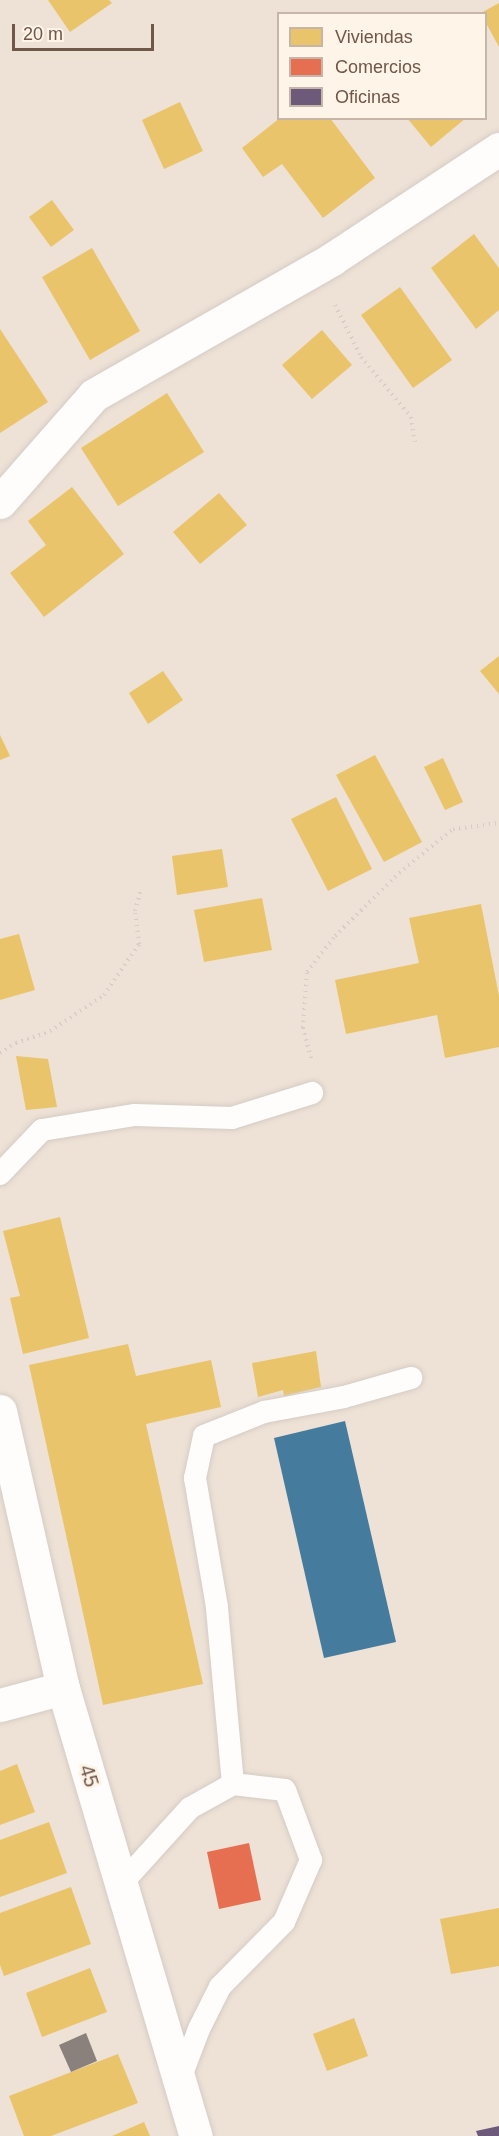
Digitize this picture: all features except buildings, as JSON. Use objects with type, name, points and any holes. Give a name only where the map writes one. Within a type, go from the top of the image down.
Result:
[{"type":"street","points":[[0,502],[94,395],[332,259],[499,149]]},
{"type":"street","name":"45","points":[[0,1411],[63,1688],[196,2136]]},
{"type":"street","points":[[0,1705],[63,1688]]},
{"type":"lane","points":[[0,1174],[42,1130],[135,1115],[232,1118],[312,1093]]},
{"type":"lane","points":[[233,1784],[217,1607],[195,1478],[204,1436],[264,1413],[344,1397],[411,1378]]},
{"type":"lane","points":[[122,1883],[190,1808],[233,1784],[285,1790],[311,1860],[284,1922],[220,1987],[199,2029],[180,2079]]},
{"type":"path","points":[[332,259],[335,308],[361,357],[411,417],[416,442]]},
{"type":"path","points":[[312,1093],[315,1073],[303,1028],[307,972],[335,936],[424,851],[453,829],[499,824]]},
{"type":"path","points":[[0,1053],[16,1043],[50,1031],[104,995],[139,944],[135,911],[141,889]]},
{"type":"shaded area","points":[[0,0],[499,0],[499,2136],[0,2136]]}]
